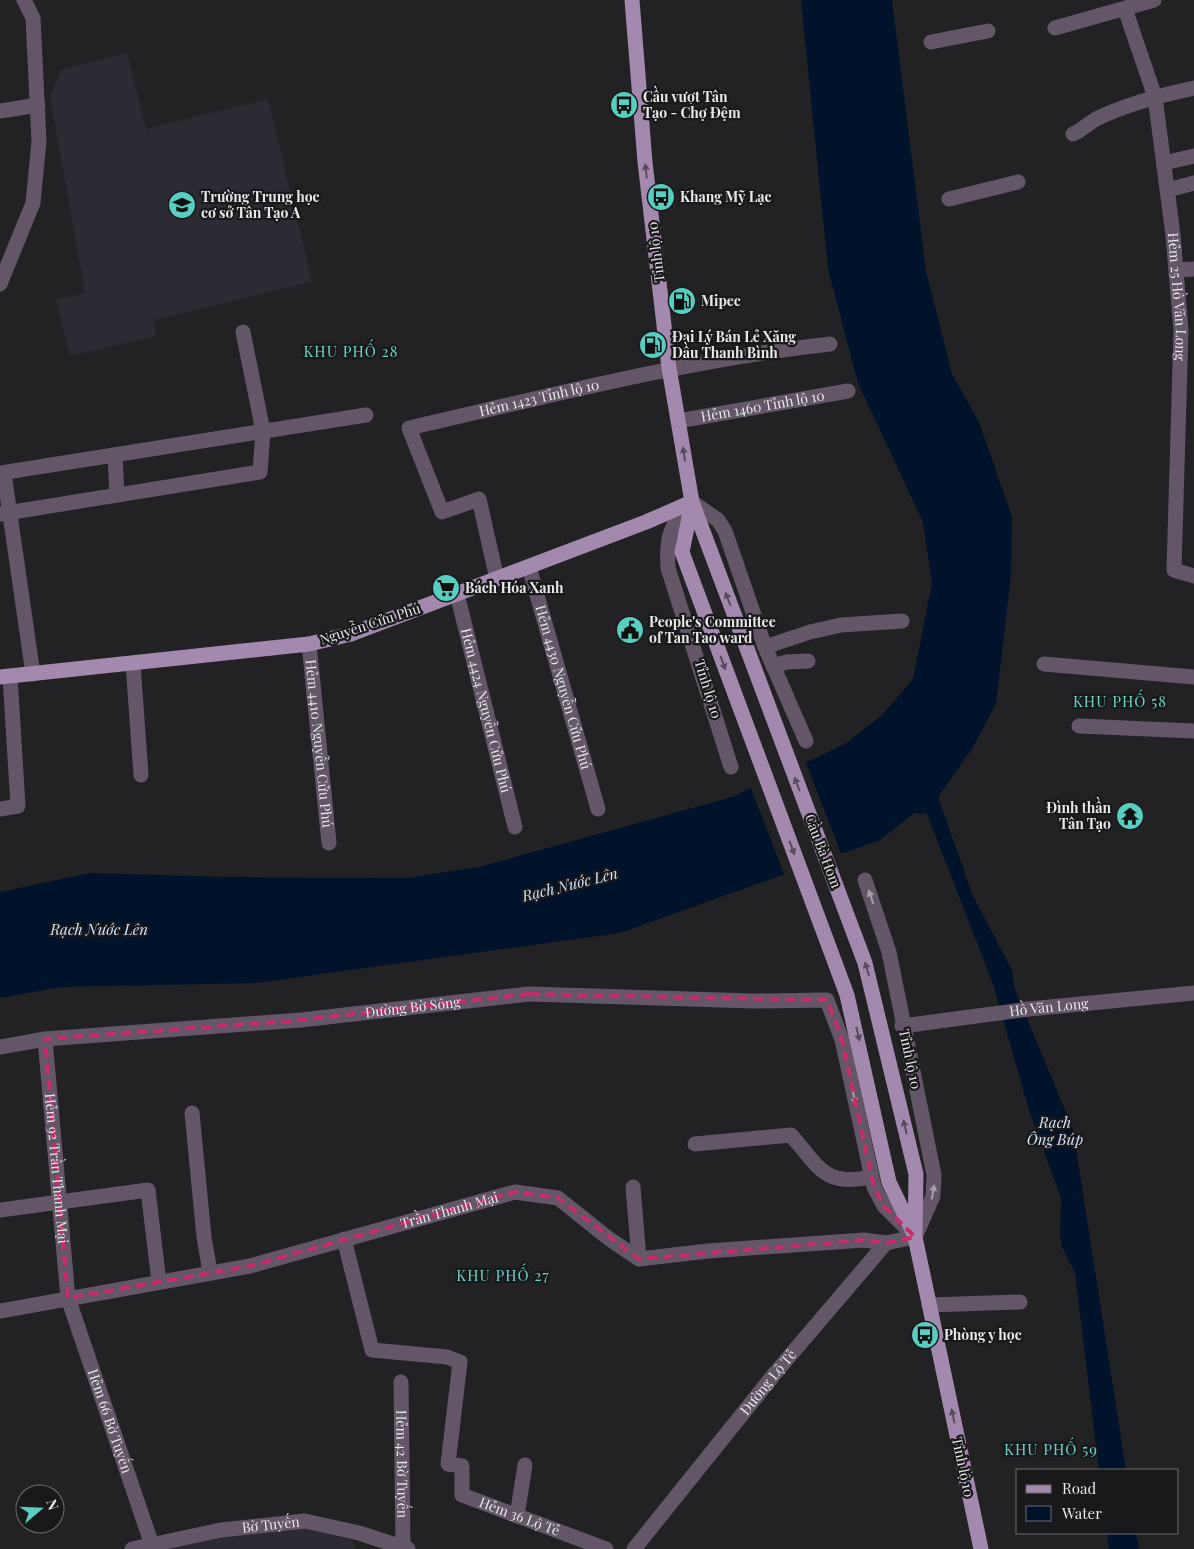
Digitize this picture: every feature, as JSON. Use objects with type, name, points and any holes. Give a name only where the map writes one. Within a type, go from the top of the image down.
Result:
[{"type":"main road","name":"Tỉnh lộ 10","points":[[632,0],[645,162],[669,368],[692,502],[704,536]]},
{"type":"main road","name":"Tỉnh lộ 10","points":[[682,552],[692,502]]},
{"type":"main road","name":"Nguyễn Cửu Phú","points":[[5,676],[309,644],[351,634],[529,567],[692,502]]},
{"type":"main road","name":"Cầu Bà Hom","points":[[704,536],[865,963],[916,1174]]},
{"type":"main road","name":"Cầu Bà Hom","points":[[682,552],[848,995],[889,1182]]},
{"type":"main road","name":"Tỉnh lộ 10","points":[[915,1237],[916,1174]]},
{"type":"main road","name":"Tỉnh lộ 10","points":[[889,1182],[915,1237],[981,1549]]},
{"type":"street","points":[[0,284],[32,204],[39,141],[33,18],[24,0]]},
{"type":"street","points":[[1055,28],[1154,0]]},
{"type":"street","name":"Hẻm 25 Hồ Văn Long","points":[[1125,9],[1155,97],[1168,190],[1181,330],[1174,570],[1194,576]]},
{"type":"street","points":[[931,42],[988,31]]},
{"type":"street","points":[[1073,134],[1082,131],[1095,120],[1155,97],[1194,88]]},
{"type":"street","points":[[0,111],[38,105]]},
{"type":"street","points":[[1164,163],[1194,156]]},
{"type":"street","points":[[950,199],[1018,182]]},
{"type":"street","points":[[1168,190],[1194,183]]},
{"type":"street","points":[[1176,270],[1194,269]]},
{"type":"street","points":[[5,513],[260,472],[263,431],[244,332]]},
{"type":"street","name":"Hẻm 1423 Tỉnh lộ 10","points":[[497,579],[479,499],[442,512],[409,428],[669,368],[830,344]]},
{"type":"street","name":"Hẻm 1460 Tỉnh lộ 10","points":[[678,421],[848,391]]},
{"type":"street","points":[[33,674],[5,513],[2,473],[366,415]]},
{"type":"street","points":[[115,455],[117,495]]},
{"type":"street","points":[[692,502],[718,520],[724,530],[765,647],[806,741]]},
{"type":"street","name":"Tỉnh lộ 10","points":[[692,502],[677,517],[669,532],[667,548],[668,568],[731,767]]},
{"type":"street","name":"Hẻm 4430 Nguyễn Cửu Phú","points":[[529,567],[598,809]]},
{"type":"street","name":"Hẻm 4424 Nguyễn Cửu Phú","points":[[457,594],[516,827]]},
{"type":"street","points":[[765,647],[810,632],[847,624],[902,621]]},
{"type":"street","name":"Hẻm 4410 Nguyễn Cửu Phú","points":[[309,644],[330,843]]},
{"type":"street","points":[[773,666],[787,662],[808,661]]},
{"type":"street","points":[[133,664],[141,775]]},
{"type":"street","points":[[1044,664],[1194,677]]},
{"type":"street","points":[[0,809],[18,806],[5,676]]},
{"type":"street","points":[[1079,726],[1194,731]]},
{"type":"street","name":"Tỉnh lộ 10","points":[[865,880],[888,946],[902,1026],[934,1175],[933,1196],[915,1237]]},
{"type":"street","name":"Hồ Văn Long","points":[[902,1026],[1029,1009],[1194,993]]},
{"type":"street","name":"Đường Bờ Sông","points":[[0,1047],[45,1039],[301,1020],[529,994],[733,1001],[827,1000],[842,1040],[871,1177]]},
{"type":"street","name":"Hẻm 92 Trần Thanh Mại","points":[[45,1039],[68,1298]]},
{"type":"street","points":[[192,1113],[203,1228],[210,1272]]},
{"type":"street","points":[[695,1144],[791,1135],[826,1175],[851,1181],[871,1177],[884,1206],[915,1237]]},
{"type":"street","points":[[633,1187],[639,1259],[708,1251],[864,1240],[886,1243],[915,1237]]},
{"type":"street","points":[[0,1210],[148,1190],[159,1282]]},
{"type":"street","name":"Trần Thanh Mại","points":[[0,1311],[250,1266],[515,1192],[558,1198],[608,1238],[639,1259]]},
{"type":"street","name":"Hẻm 36 Lộ Tẻ","points":[[344,1239],[372,1350],[448,1357],[460,1362],[448,1464],[462,1466],[462,1495],[606,1549]]},
{"type":"street","name":"Đường Lộ Tẻ","points":[[634,1549],[776,1372],[886,1243]]},
{"type":"street","name":"Hẻm 66 Bờ Tuyến","points":[[68,1298],[152,1545]]},
{"type":"street","points":[[930,1305],[1020,1302]]},
{"type":"street","name":"Hẻm 42 Bờ Tuyến","points":[[401,1382],[406,1548]]},
{"type":"street","points":[[517,1516],[525,1465]]},
{"type":"street","name":"Bờ Tuyến","points":[[132,1549],[221,1530],[304,1521],[359,1534],[406,1548]]},
{"type":"street","points":[[359,1534],[362,1549]]},
{"type":"highlighted area","points":[[529,994],[827,1000],[842,1040],[874,1187],[884,1206],[915,1237],[886,1243],[864,1240],[639,1259],[558,1198],[515,1192],[250,1266],[68,1298],[45,1039],[301,1020]]},
{"type":"shaded area","name":"Trường Trung học cơ sở Tân Tạo A","points":[[127,53],[146,129],[268,99],[312,282],[153,320],[156,336],[70,356],[56,300],[85,293],[50,96],[62,69]]},
{"type":"shaded area","points":[[300,1527],[353,1540],[355,1549],[158,1549],[217,1537]]},
{"type":"water","name":"Rạch Nước Lên","points":[[801,0],[892,0],[926,271],[952,374],[979,422],[1012,517],[1011,575],[996,704],[972,749],[938,797],[973,896],[1012,970],[1015,990],[1073,1129],[1126,1469],[1099,1469],[1075,1273],[1062,1247],[1060,1234],[1061,1198],[1029,1110],[993,984],[927,814],[914,813],[880,840],[620,933],[256,983],[61,987],[0,998],[0,892],[90,873],[228,877],[407,878],[479,867],[732,797],[845,744],[882,715],[913,679],[932,583],[923,522],[858,383],[828,269]]},
{"type":"water","points":[[1107,1534],[1136,1534],[1139,1549],[1109,1549]]},
{"type":"pier","points":[[805,760],[842,856],[785,876],[750,786]]},
{"type":"place","name":"Cầu vượt Tân Tạo - Chợ Đệm","points":[[624,105]]},
{"type":"place","name":"Khang Mỹ Lạc","points":[[661,197]]},
{"type":"place","name":"Trường Trung học cơ sở Tân Tạo A","points":[[182,205]]},
{"type":"place","name":"Mipec","points":[[682,301]]},
{"type":"place","name":"Đại Lý Bán Lẻ Xăng Dầu Thanh Bình","points":[[653,345]]},
{"type":"place","name":"Bách Hóa Xanh","points":[[446,588]]},
{"type":"place","name":"People's Committee of Tan Tao ward","points":[[630,630]]},
{"type":"place","name":"Đình thần Tân Tạo","points":[[1130,816]]},
{"type":"place","name":"Phòng y học","points":[[925,1335]]},
{"type":"district","name":"KHU PHỐ 28","points":[[351,352]]},
{"type":"district","name":"KHU PHỐ 58","points":[[1120,702]]},
{"type":"district","name":"KHU PHỐ 27","points":[[503,1276]]},
{"type":"district","name":"KHU PHỐ 59","points":[[1051,1450]]},
{"type":"water label","name":"Rạch Ông Búp","points":[[1055,1132]]}]
